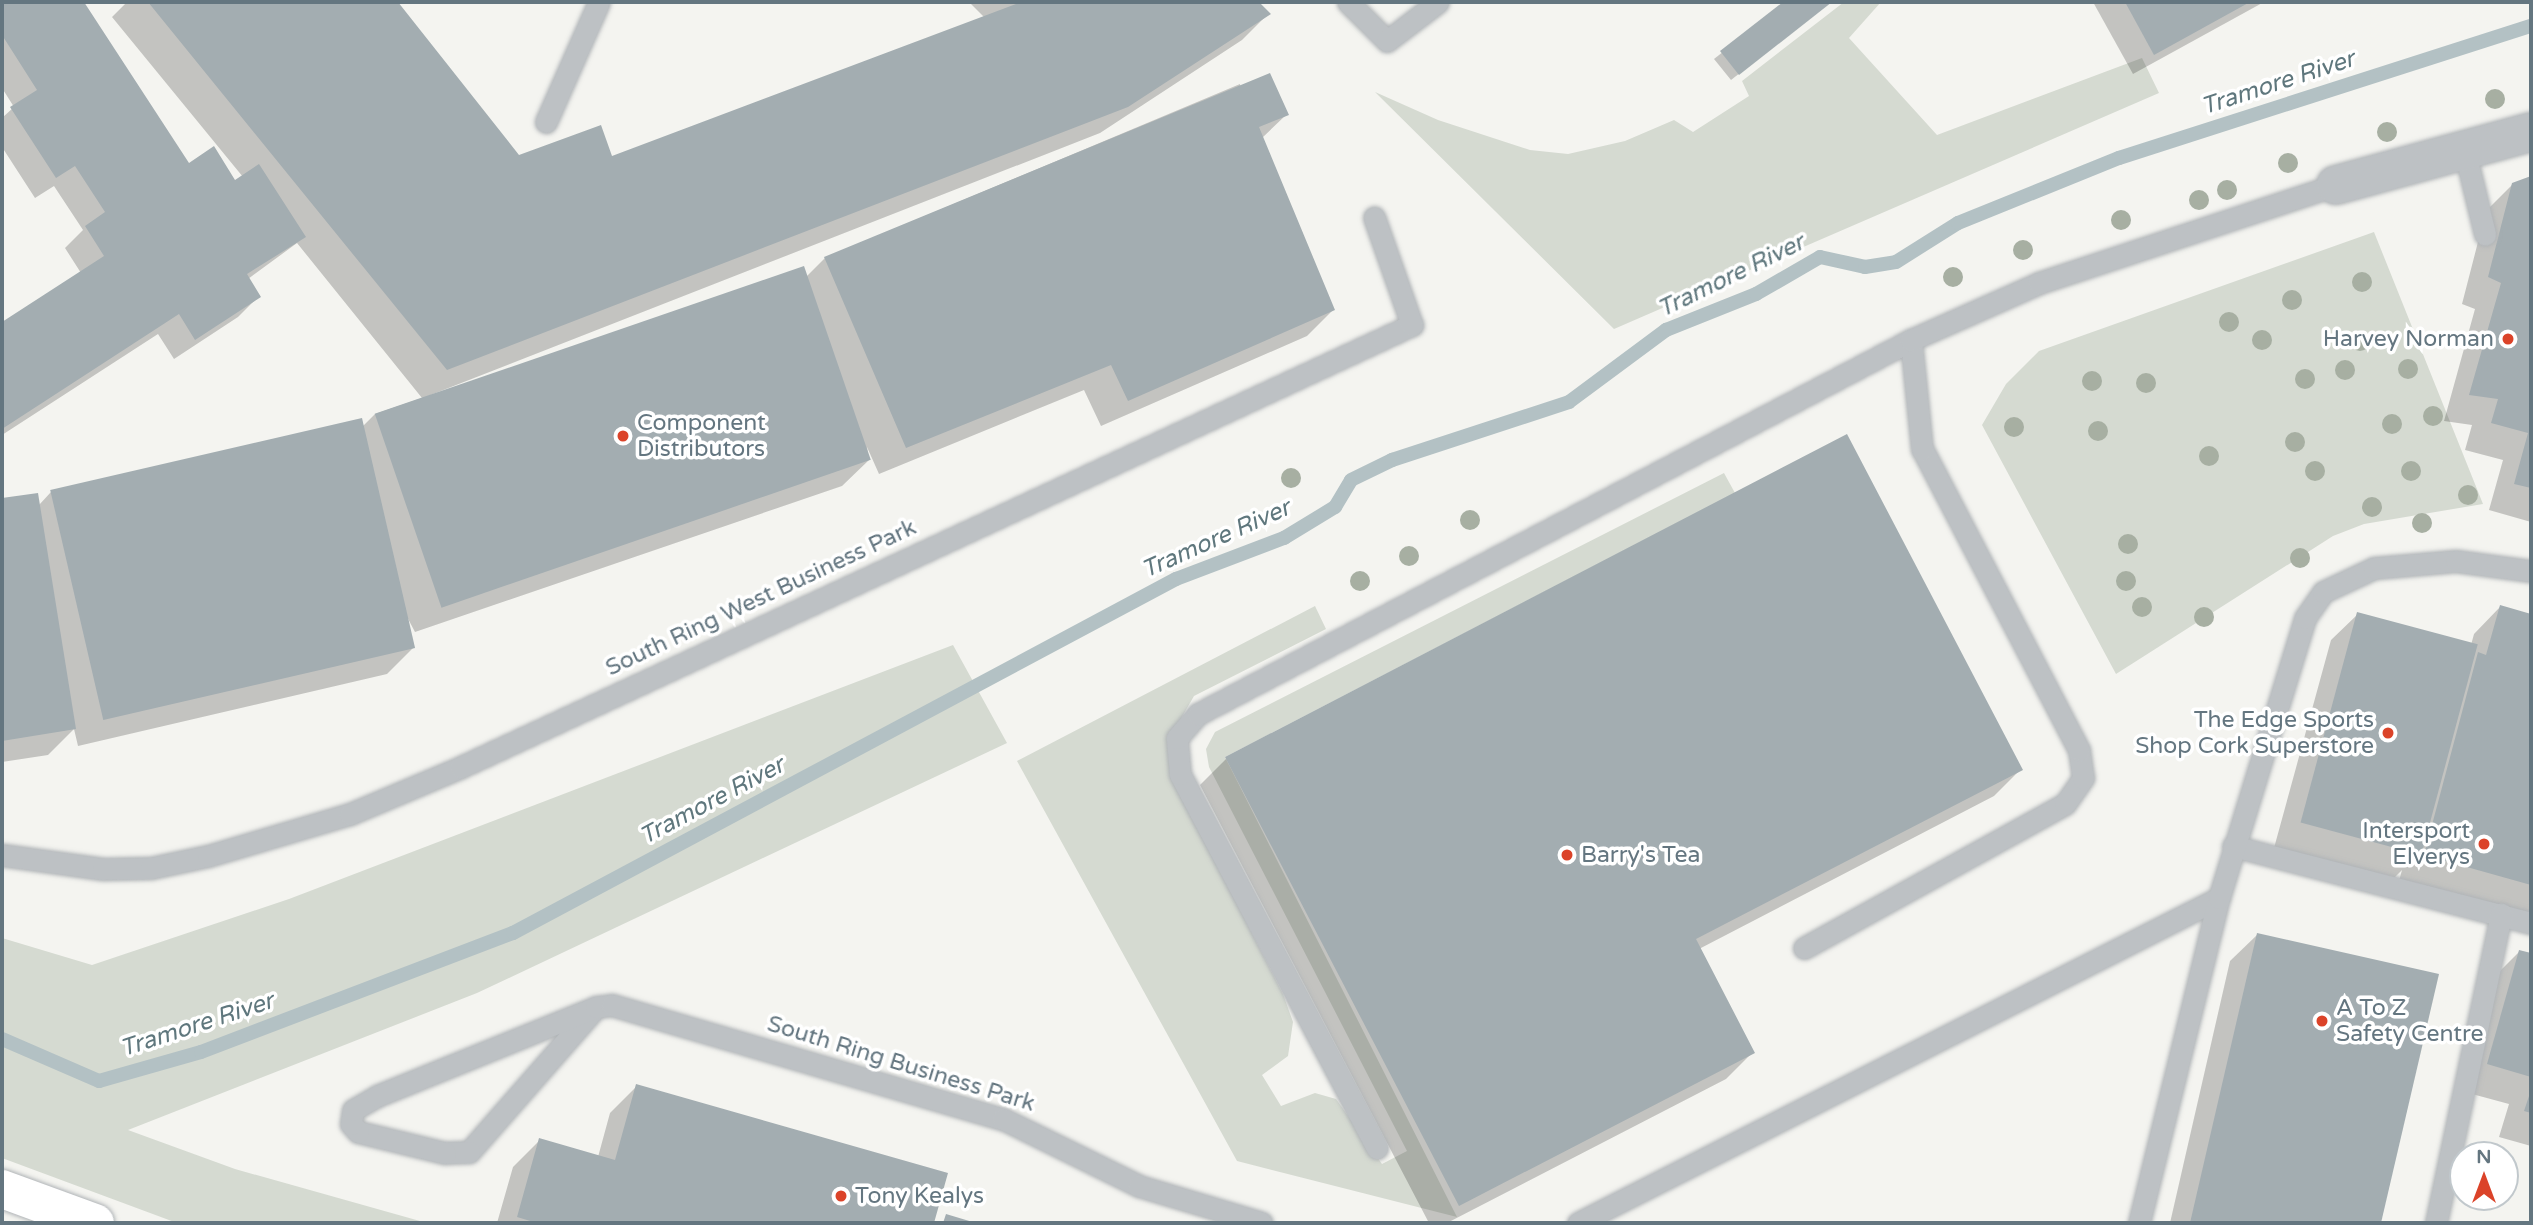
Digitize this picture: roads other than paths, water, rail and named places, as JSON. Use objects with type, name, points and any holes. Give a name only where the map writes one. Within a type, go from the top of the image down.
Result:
[{"type":"highway","points":[[2,1189],[95,1223]]},
{"type":"street","points":[[2336,185],[2464,148],[2531,132]]},
{"type":"lane","points":[[546,122],[599,2]]},
{"type":"lane","points":[[1348,2],[1387,41],[1438,2]]},
{"type":"lane","points":[[2464,148],[2484,234]]},
{"type":"lane","points":[[1377,1148],[1180,774],[1177,738],[1198,714],[1911,340],[2116,255],[2336,185]]},
{"type":"lane","name":"South Ring West Business Park","points":[[2,855],[103,869],[150,868],[208,856],[350,814],[461,767],[1412,325],[1374,217]]},
{"type":"lane","points":[[1804,947],[2065,804],[2083,778],[2079,750],[1922,449],[1911,340]]},
{"type":"lane","points":[[2138,1223],[2233,846],[2292,649],[2323,592],[2374,568],[2456,561],[2531,571]]},
{"type":"lane","points":[[2233,846],[2531,923]]},
{"type":"lane","points":[[1578,1223],[2218,898]]},
{"type":"lane","points":[[2436,1223],[2501,914]]},
{"type":"lane","name":"South Ring Business Park","points":[[596,1007],[469,1152],[445,1153],[358,1132],[351,1124],[353,1110],[377,1096],[596,1007],[627,1007],[1003,1119],[1149,1190],[1262,1223]]},
{"type":"waterway","name":"Tramore River","points":[[2,1039],[99,1081],[201,1052],[513,933],[1176,579],[1284,538],[1335,507],[1351,480],[1392,460],[1569,402],[1666,330],[1756,294],[1820,257],[1865,267],[1896,262],[1958,223],[2119,158],[2531,26]]},
{"type":"place","name":"Harvey Norman","points":[[2508,339]]},
{"type":"place","name":"Component Distributors","points":[[623,436]]},
{"type":"place","name":"The Edge Sports Shop Cork Superstore","points":[[2388,733]]},
{"type":"place","name":"Intersport Elverys","points":[[2484,844]]},
{"type":"place","name":"Barry's Tea","points":[[1567,855]]},
{"type":"place","name":"A To Z Safety Centre","points":[[2322,1021]]},
{"type":"place","name":"Tony Kealys","points":[[841,1196]]}]
